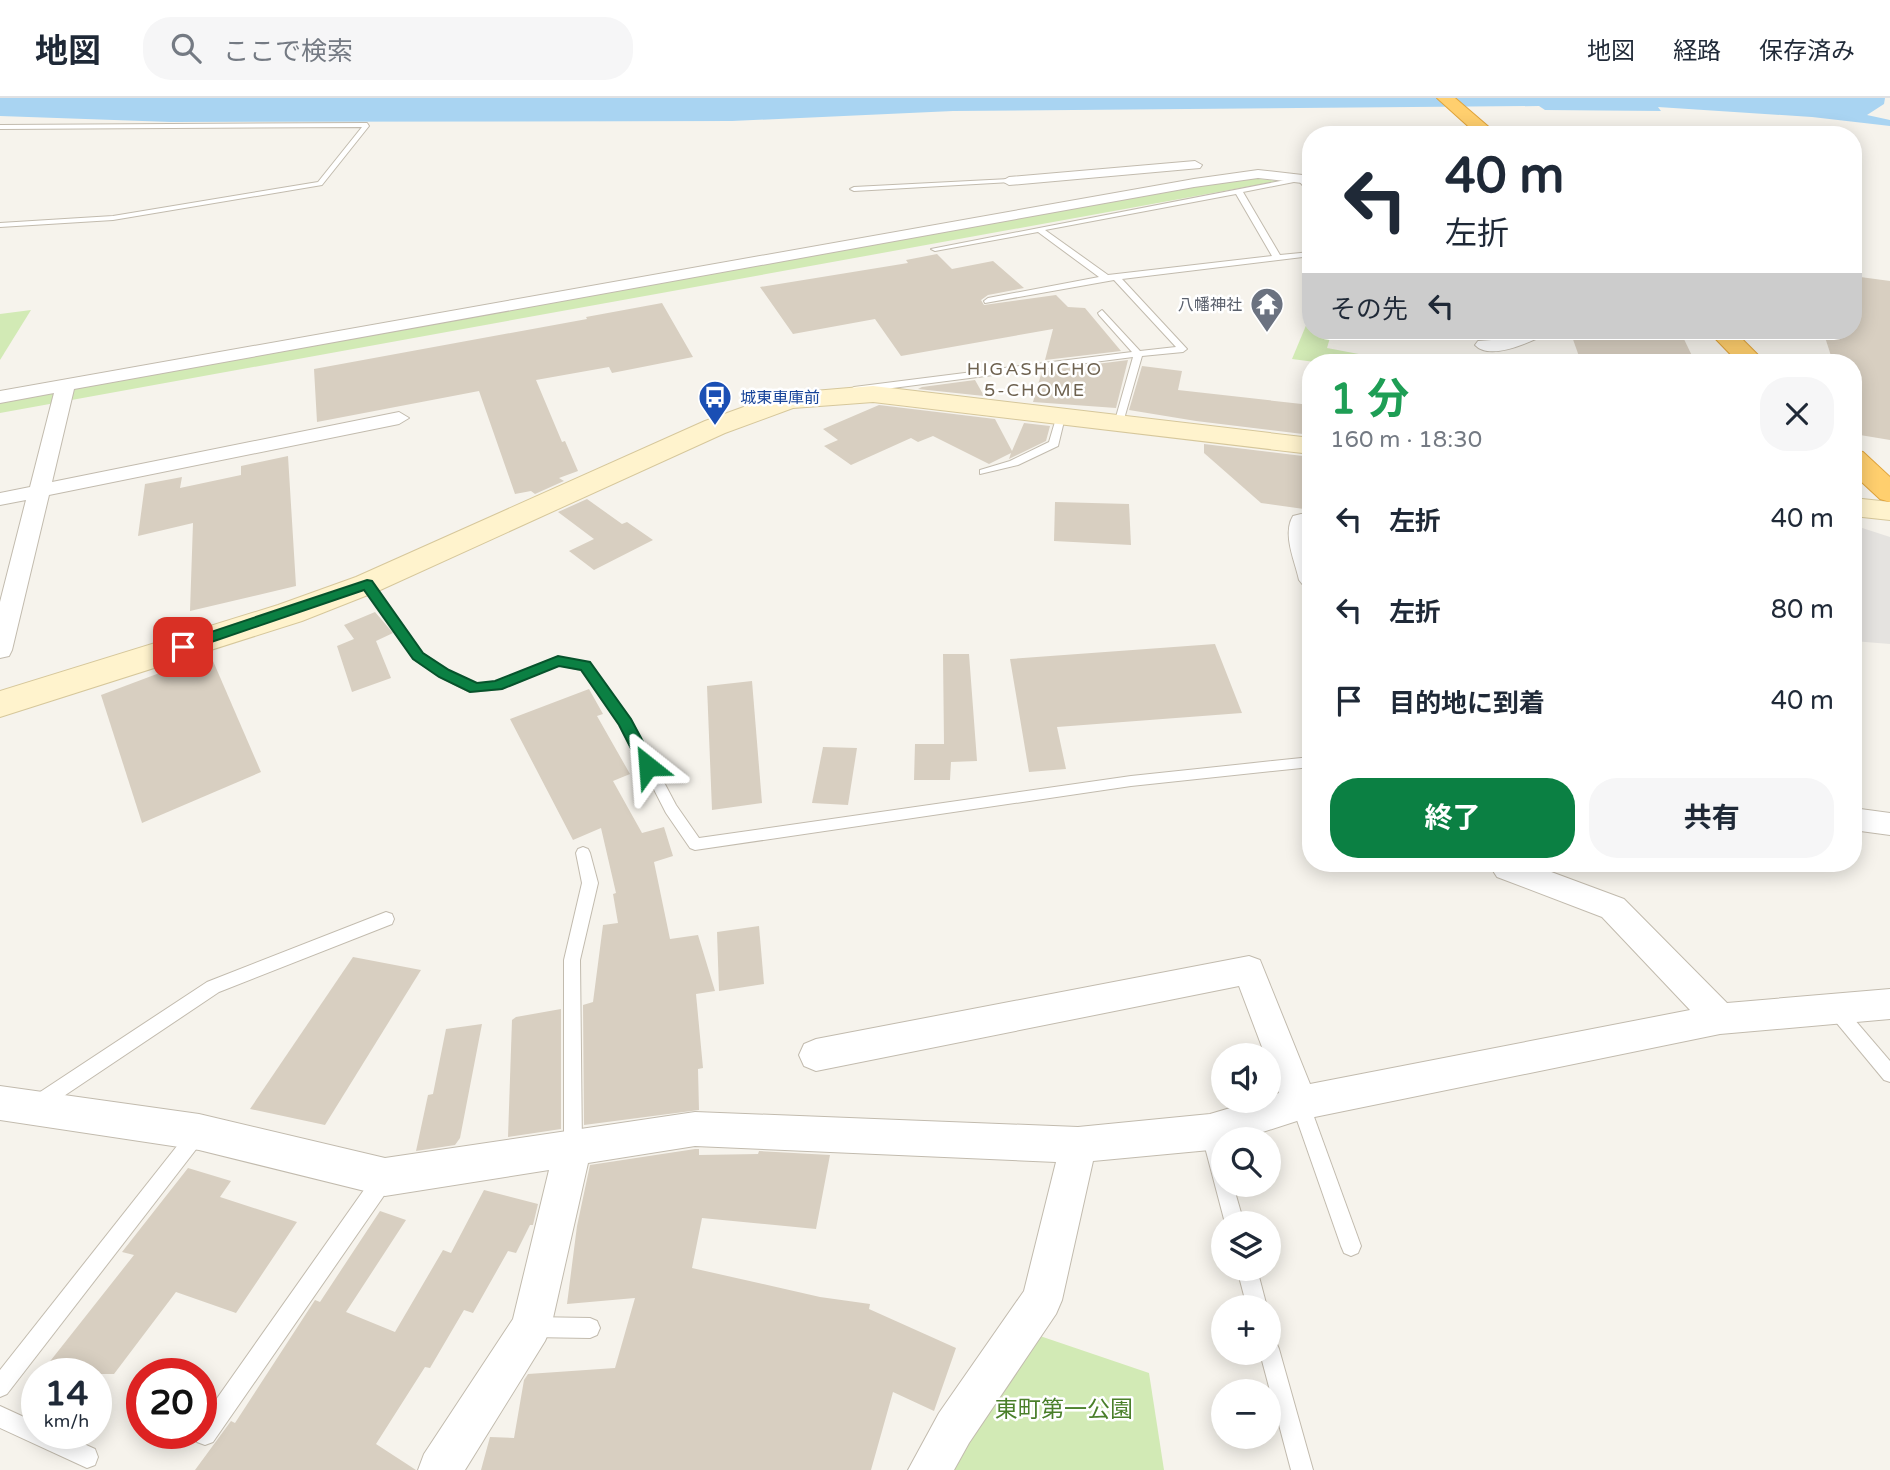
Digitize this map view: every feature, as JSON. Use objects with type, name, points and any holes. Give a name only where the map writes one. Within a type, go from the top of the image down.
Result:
[{"type":"highway","points":[[1445,98],[1478,126]]},
{"type":"highway","points":[[1729,340],[1744,354]]},
{"type":"highway","points":[[1862,467],[1890,493]]},
{"type":"street","points":[[1009,181],[1210,163]]},
{"type":"street","points":[[0,397],[1194,183],[1258,174],[1302,183]]},
{"type":"street","points":[[1481,340],[1492,354]]},
{"type":"street","points":[[1489,340],[1508,344],[1518,340]]},
{"type":"street","points":[[0,650],[65,386]]},
{"type":"street","points":[[0,704],[290,612],[367,584],[715,427],[790,401],[873,394],[1302,445]]},
{"type":"street","points":[[0,499],[399,418]]},
{"type":"street","points":[[1862,507],[1890,511]]},
{"type":"street","points":[[1302,521],[1302,546]]},
{"type":"street","points":[[1862,820],[1890,824]]},
{"type":"street","points":[[1518,872],[1613,908],[1720,1019]]},
{"type":"street","points":[[816,1055],[1249,970],[1300,1103]]},
{"type":"street","points":[[15,1105],[199,1132],[385,1177],[695,1129],[1079,1145],[1210,1132],[1300,1103],[1720,1019],[1890,1004]]},
{"type":"street","points":[[930,1470],[954,1428],[1042,1300],[1079,1145]]},
{"type":"street","points":[[440,1470],[531,1327],[573,1148]]},
{"type":"lane","points":[[0,127],[367,125],[320,184],[113,218],[0,225]]},
{"type":"lane","points":[[854,189],[1009,181]]},
{"type":"lane","points":[[935,249],[1238,192],[1302,185]]},
{"type":"lane","points":[[1238,192],[1276,256]]},
{"type":"lane","points":[[826,396],[880,384],[1183,349],[1111,277],[1039,229]]},
{"type":"lane","points":[[988,301],[1111,277],[1302,255]]},
{"type":"lane","points":[[1102,313],[1138,354]]},
{"type":"lane","points":[[1119,424],[1138,354]]},
{"type":"lane","points":[[984,472],[1014,463],[1054,444],[1060,417]]},
{"type":"lane","points":[[367,584],[418,656],[444,674],[475,689],[497,686],[558,661],[585,666],[625,723],[671,809],[695,844],[1131,781],[1302,763]]},
{"type":"lane","points":[[573,1148],[572,960],[590,883],[583,853]]},
{"type":"lane","points":[[15,1105],[213,987],[386,919]]},
{"type":"lane","points":[[1836,1010],[1890,1074]]},
{"type":"lane","points":[[1300,1103],[1351,1246]]},
{"type":"lane","points":[[0,1387],[199,1132]]},
{"type":"lane","points":[[217,1417],[385,1177]]},
{"type":"lane","points":[[531,1327],[590,1328]]},
{"type":"lane","points":[[1273,1365],[1301,1470]]},
{"type":"lane","points":[[0,1417],[87,1457]]},
{"type":"green space","points":[[1247,178],[1279,181],[0,413],[0,399]]},
{"type":"green space","points":[[31,310],[0,360],[0,314]]},
{"type":"green space","points":[[1302,335],[1302,340],[1329,340],[1327,348],[1359,354],[1302,354],[1302,360],[1292,359]]},
{"type":"green space","name":"東町第一公園","points":[[1040,1336],[1149,1373],[1164,1470],[949,1470]]},
{"type":"shaded area","points":[[1862,528],[1890,537],[1890,644],[1862,642]]},
{"type":"water","points":[[0,98],[1885,98],[1884,104],[1867,115],[1890,120],[1890,126],[1812,117],[1658,107],[1661,111],[1545,110],[1539,106],[953,111],[732,121],[171,122],[0,116]]},
{"type":"building","points":[[937,254],[952,269],[993,261],[1024,288],[988,295],[981,300],[984,305],[1056,295],[1068,307],[1085,308],[1121,351],[1045,360],[1053,329],[901,356],[875,319],[793,334],[760,287],[908,263],[906,260]]},
{"type":"building","points":[[1862,277],[1890,281],[1890,440],[1862,435],[1862,354],[1830,354],[1826,340],[1862,340]]},
{"type":"building","points":[[662,303],[693,357],[612,373],[609,367],[536,380],[562,442],[565,441],[578,471],[559,478],[564,481],[535,494],[531,491],[515,494],[479,391],[317,422],[314,369]]},
{"type":"building","points":[[1573,340],[1684,340],[1691,354],[1578,354]]},
{"type":"building","points":[[1128,360],[1116,408],[1033,402],[1042,371]]},
{"type":"building","points":[[1142,366],[1182,371],[1178,390],[1302,404],[1302,434],[1196,421],[1129,410]]},
{"type":"building","points":[[975,380],[984,396],[918,389],[922,387]]},
{"type":"building","points":[[879,405],[995,419],[1012,451],[1024,423],[1050,426],[1046,441],[1009,459],[1011,453],[989,464],[933,436],[918,442],[911,438],[851,465],[824,446],[838,440],[823,429]]},
{"type":"building","points":[[1204,444],[1302,456],[1302,509],[1261,503],[1204,453]]},
{"type":"building","points":[[288,456],[296,586],[190,611],[193,523],[138,536],[145,484],[182,477],[180,488],[241,475],[241,466]]},
{"type":"building","points":[[587,499],[622,524],[627,522],[653,540],[594,570],[569,551],[594,539],[558,512]]},
{"type":"building","points":[[1055,502],[1129,504],[1131,545],[1054,541]]},
{"type":"building","points":[[375,612],[393,633],[376,641],[391,678],[352,692],[337,646],[354,639],[344,625]]},
{"type":"building","points":[[1215,644],[1242,713],[1057,727],[1066,769],[1029,772],[1010,659]]},
{"type":"building","points":[[210,654],[261,772],[142,823],[101,695]]},
{"type":"building","points":[[943,654],[969,654],[977,761],[951,762],[950,780],[914,780],[915,744],[944,744]]},
{"type":"building","points":[[752,681],[762,803],[712,810],[707,686]]},
{"type":"building","points":[[589,689],[603,714],[597,716],[630,774],[613,781],[642,833],[664,827],[673,856],[654,862],[670,939],[698,935],[715,991],[696,994],[703,1068],[698,1069],[699,1110],[584,1125],[583,1005],[593,1002],[603,925],[618,923],[613,894],[616,893],[601,828],[573,840],[510,719]]},
{"type":"building","points":[[823,747],[857,748],[848,805],[812,803]]},
{"type":"building","points":[[759,926],[764,984],[719,991],[717,932]]},
{"type":"building","points":[[353,957],[421,970],[325,1125],[250,1109]]},
{"type":"building","points":[[561,1009],[561,1129],[508,1137],[512,1020]]},
{"type":"building","points":[[482,1024],[460,1138],[455,1145],[416,1151],[428,1095],[433,1094],[446,1029]]},
{"type":"building","points":[[699,1149],[699,1155],[758,1154],[759,1151],[830,1155],[816,1229],[702,1218],[692,1268],[820,1297],[870,1304],[869,1309],[956,1348],[934,1411],[893,1392],[871,1470],[481,1470],[490,1437],[514,1438],[524,1380],[528,1374],[615,1368],[635,1298],[567,1304],[577,1226],[590,1165]]},
{"type":"building","points":[[188,1168],[231,1181],[220,1197],[297,1222],[236,1313],[176,1292],[114,1374],[112,1358],[53,1358],[134,1255],[122,1252]]},
{"type":"building","points":[[484,1190],[538,1204],[533,1225],[530,1225],[516,1253],[508,1251],[473,1313],[464,1310],[430,1368],[425,1367],[376,1444],[416,1470],[195,1470],[210,1449],[217,1449],[217,1440],[231,1421],[235,1423],[315,1300],[320,1302],[380,1211],[406,1220],[346,1312],[395,1332],[443,1250],[451,1253]]},
{"type":"place","name":"八幡神社","points":[[1267,334]]},
{"type":"place","name":"城東車庫前","points":[[715,427]]},
{"type":"district","name":"HIGASHICHO 5-CHOME","points":[[1035,379]]},
{"type":"route","points":[[183,647],[367,584],[418,656],[444,674],[475,689],[497,686],[558,661],[585,666],[625,723],[648,766]]}]
